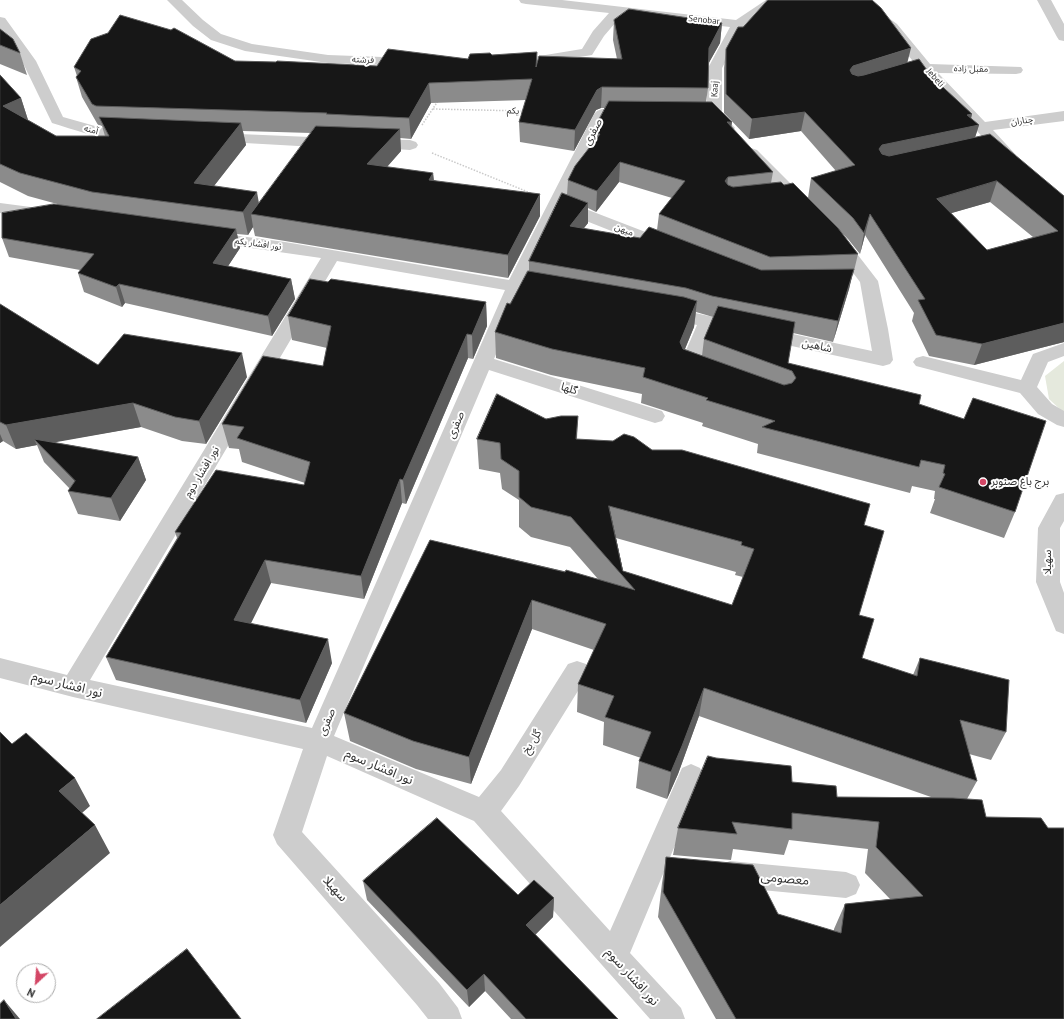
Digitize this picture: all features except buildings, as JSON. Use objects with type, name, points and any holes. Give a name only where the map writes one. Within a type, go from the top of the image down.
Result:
[{"type":"street","name":"فرشته","points":[[174,0],[198,23],[216,37],[250,48],[328,59],[423,62]]},
{"type":"street","name":"Senobar","points":[[526,0],[739,24]]},
{"type":"street","name":"Kaaj","points":[[778,0],[772,2],[739,24],[716,68],[706,115],[738,139],[841,244],[868,281],[879,329],[883,360]]},
{"type":"street","name":"Jebeli","points":[[855,0],[892,27],[926,68],[980,127],[990,147],[1020,167]]},
{"type":"street","points":[[1044,0],[1064,37]]},
{"type":"street","points":[[511,65],[587,52],[598,34],[619,10]]},
{"type":"street","name":"آمنه","points":[[0,21],[29,61],[57,120],[101,133],[149,135]]},
{"type":"street","name":"مقبل زاده","points":[[904,75],[926,68],[1016,70]]},
{"type":"street","name":"صفری","points":[[319,741],[515,287],[602,114],[650,114]]},
{"type":"street","name":"چناران","points":[[980,127],[1064,116]]},
{"type":"street","points":[[204,138],[410,145]]},
{"type":"street","name":"میهن","points":[[556,203],[685,254]]},
{"type":"street","points":[[0,208],[63,217]]},
{"type":"street","name":"نور افشار یکم","points":[[190,234],[285,247],[515,287]]},
{"type":"street","name":"نور افشار دوم","points":[[73,687],[331,256]]},
{"type":"street","points":[[846,282],[868,281]]},
{"type":"street","points":[[515,287],[569,296]]},
{"type":"street","name":"شاهین","points":[[652,311],[683,316],[707,323],[883,360]]},
{"type":"street","points":[[707,323],[688,370],[716,380]]},
{"type":"street","points":[[1028,388],[1040,358],[1064,349]]},
{"type":"street","name":"گلها","points":[[483,362],[655,416]]},
{"type":"street","points":[[923,362],[1028,388],[1045,409],[1064,420]]},
{"type":"street","name":"سهیلا","points":[[1064,501],[1049,528],[1048,567],[1048,582],[1064,624]]},
{"type":"street","name":"نور افشار سوم","points":[[0,668],[73,687],[319,741],[484,812],[670,1019]]},
{"type":"street","name":"گل یخ","points":[[484,812],[510,778],[577,671]]},
{"type":"street","name":"سهیلا","points":[[319,741],[287,835],[428,994],[447,1019]]},
{"type":"street","points":[[614,956],[664,868],[690,776]]},
{"type":"street","name":"معصومی","points":[[707,872],[846,885]]},
{"type":"path","name":"یکم","points":[[441,96],[432,109],[525,111]]},
{"type":"path","points":[[410,145],[556,203]]},
{"type":"shaded area","points":[[1064,361],[1064,413],[1049,399],[1045,376]]},
{"type":"place","name":"برج باغ صنوبر","points":[[983,482]]}]
